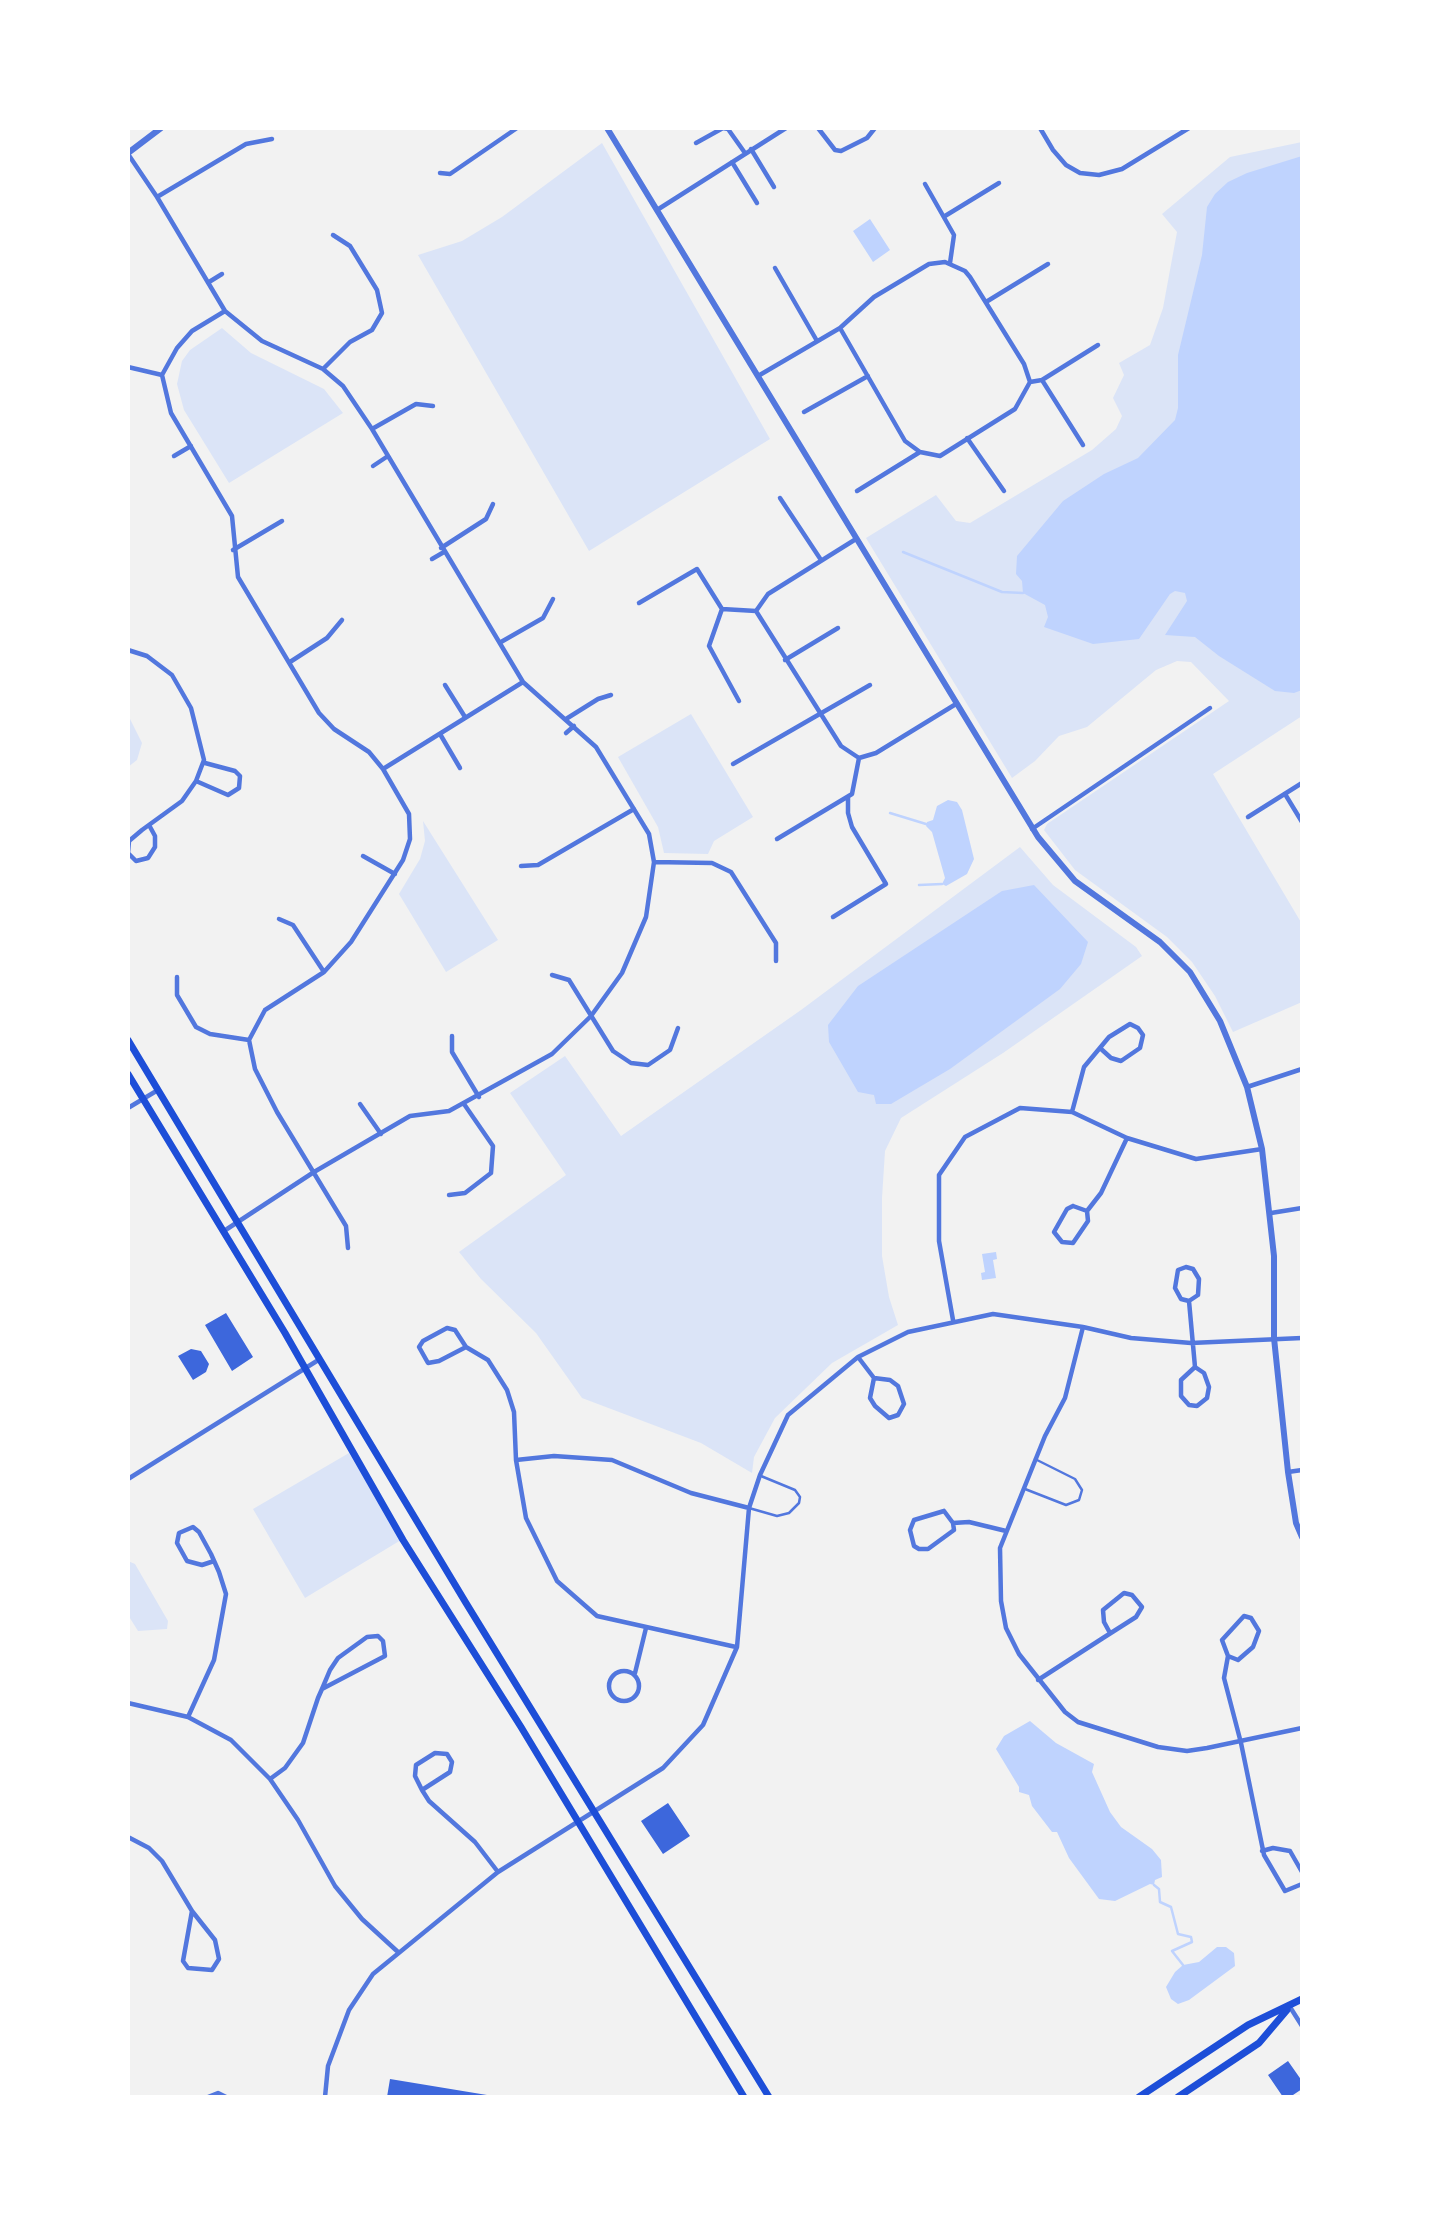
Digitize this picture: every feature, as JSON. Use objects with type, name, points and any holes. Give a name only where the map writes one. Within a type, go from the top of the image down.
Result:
[{"type":"main road","points":[[128,1040],[593,1812],[769,2097]]},
{"type":"main road","points":[[128,1074],[305,1368],[397,1531],[744,2097]]},
{"type":"main road","points":[[1139,2097],[1248,2025],[1302,1999]]},
{"type":"main road","points":[[1178,2097],[1259,2043],[1290,2007]]},
{"type":"street","points":[[162,128],[128,154],[158,197],[225,311],[262,341],[323,369],[343,386],[372,429],[442,550],[502,642],[523,682],[596,747],[649,834],[654,862],[646,916],[622,973],[591,1016],[552,1054],[479,1097],[449,1111],[410,1116],[314,1172],[223,1231]]},
{"type":"street","points":[[440,173],[450,174],[517,128]]},
{"type":"street","points":[[607,128],[1032,829],[1075,881],[1160,942],[1190,972],[1220,1021],[1247,1087],[1262,1149],[1271,1213],[1274,1338],[1288,1472],[1296,1523],[1302,1537]]},
{"type":"street","points":[[696,143],[723,128],[728,129],[745,153]]},
{"type":"street","points":[[657,209],[786,128]]},
{"type":"street","points":[[818,128],[835,150],[841,151],[867,138],[875,128]]},
{"type":"street","points":[[1040,128],[1052,150],[1066,165],[1080,173],[1099,175],[1122,169],[1189,128]]},
{"type":"street","points":[[158,197],[246,144],[272,139]]},
{"type":"street","points":[[751,149],[774,187]]},
{"type":"street","points":[[732,162],[757,203]]},
{"type":"street","points":[[945,216],[999,183]]},
{"type":"street","points":[[925,184],[945,216],[955,241],[950,263]]},
{"type":"street","points":[[323,369],[350,342],[372,330],[382,313],[376,290],[350,246],[333,235]]},
{"type":"street","points":[[758,376],[840,328],[874,297],[920,269],[939,262],[950,263],[965,271],[1024,364],[1030,382],[1015,410],[940,456],[920,452],[905,440],[840,328]]},
{"type":"street","points":[[986,302],[1048,264]]},
{"type":"street","points":[[775,268],[817,341]]},
{"type":"street","points":[[209,282],[222,274]]},
{"type":"street","points":[[225,311],[192,331],[177,348],[162,375],[171,413],[232,516],[233,550],[238,577],[319,713],[334,730],[369,752],[383,769],[409,814],[410,839],[395,874],[352,942],[324,972],[274,1002],[258,1020],[249,1040],[255,1069],[277,1112],[346,1226],[348,1248]]},
{"type":"street","points":[[1030,382],[1042,380],[1098,345]]},
{"type":"street","points":[[128,368],[162,375]]},
{"type":"street","points":[[804,412],[868,376]]},
{"type":"street","points":[[1042,380],[1083,445]]},
{"type":"street","points":[[372,429],[416,404],[433,407]]},
{"type":"street","points":[[967,438],[1004,491]]},
{"type":"street","points":[[174,456],[191,446]]},
{"type":"street","points":[[857,491],[920,452]]},
{"type":"street","points":[[373,466],[388,456]]},
{"type":"street","points":[[780,498],[821,560]]},
{"type":"street","points":[[432,559],[486,519],[493,504]]},
{"type":"street","points":[[233,550],[282,521]]},
{"type":"street","points":[[757,611],[768,594],[856,539]]},
{"type":"street","points":[[639,603],[697,569],[722,609]]},
{"type":"street","points":[[502,642],[543,618],[553,599]]},
{"type":"street","points":[[722,609],[757,611]]},
{"type":"street","points":[[722,609],[709,646],[739,701]]},
{"type":"street","points":[[757,611],[785,660],[841,746],[859,758]]},
{"type":"street","points":[[290,662],[327,639],[342,620]]},
{"type":"street","points":[[785,660],[838,628]]},
{"type":"street","points":[[128,650],[148,656],[172,675],[191,708],[205,762],[182,801],[149,825],[129,841],[128,853],[136,861],[148,858],[155,847],[155,836],[149,825]]},
{"type":"street","points":[[383,769],[523,682]]},
{"type":"street","points":[[445,685],[465,717]]},
{"type":"street","points":[[733,764],[870,685]]},
{"type":"street","points":[[566,719],[611,695]]},
{"type":"street","points":[[859,758],[876,753],[956,704]]},
{"type":"street","points":[[1032,829],[1210,708]]},
{"type":"street","points":[[566,733],[574,726]]},
{"type":"street","points":[[440,734],[460,768]]},
{"type":"street","points":[[777,839],[852,794],[859,758]]},
{"type":"street","points":[[196,781],[228,795],[239,788],[240,776],[235,771],[205,762]]},
{"type":"street","points":[[1248,817],[1302,783]]},
{"type":"street","points":[[1285,794],[1302,822]]},
{"type":"street","points":[[832,917],[886,884],[852,827],[848,813],[848,797]]},
{"type":"street","points":[[521,866],[538,865],[634,809]]},
{"type":"street","points":[[363,856],[395,874]]},
{"type":"street","points":[[654,862],[712,863],[731,872],[776,943],[776,961]]},
{"type":"street","points":[[279,919],[293,925],[324,972]]},
{"type":"street","points":[[552,975],[569,980],[613,1051],[631,1063],[648,1065],[670,1050],[678,1028]]},
{"type":"street","points":[[177,977],[177,995],[196,1027],[210,1034],[249,1040]]},
{"type":"street","points":[[1072,1112],[1084,1067],[1109,1037],[1127,1025],[1136,1026],[1143,1035],[1140,1048],[1121,1061],[1111,1058],[1100,1048]]},
{"type":"street","points":[[452,1036],[452,1052],[479,1097]]},
{"type":"street","points":[[1247,1087],[1302,1069]]},
{"type":"street","points":[[128,1108],[158,1090]]},
{"type":"street","points":[[360,1104],[381,1134]]},
{"type":"street","points":[[449,1195],[465,1193],[491,1173],[493,1146],[464,1104]]},
{"type":"street","points":[[953,1320],[939,1241],[939,1175],[965,1137],[1020,1108],[1072,1112],[1127,1138],[1196,1159],[1262,1149]]},
{"type":"street","points":[[1087,1211],[1073,1206],[1068,1209],[1054,1232],[1056,1238],[1062,1242],[1073,1242],[1088,1221],[1087,1211],[1101,1193],[1127,1138]]},
{"type":"street","points":[[1271,1213],[1302,1208]]},
{"type":"street","points":[[1186,1268],[1193,1269],[1199,1279],[1198,1296],[1189,1301],[1181,1299],[1175,1288],[1178,1270],[1186,1268]]},
{"type":"street","points":[[1189,1301],[1195,1367],[1204,1373],[1209,1387],[1207,1398],[1196,1406],[1189,1405],[1181,1396],[1181,1380],[1195,1367]]},
{"type":"street","points":[[326,2097],[328,2066],[349,2010],[373,1974],[498,1872],[663,1768],[703,1725],[737,1647],[749,1508],[760,1475],[788,1415],[858,1357],[908,1332],[953,1320],[993,1314],[1083,1327],[1132,1338],[1191,1343],[1302,1338]]},
{"type":"street","points":[[1083,1327],[1065,1398],[1022,1488],[1000,1548],[1000,1601],[1006,1628],[1019,1654],[1071,1717],[1105,1732],[1170,1749],[1187,1751],[1241,1743],[1302,1728]]},
{"type":"street","points":[[466,1347],[432,1364],[425,1361],[418,1350],[423,1341],[447,1328],[455,1330],[466,1347],[488,1360],[507,1390],[514,1412],[516,1460],[526,1518],[557,1581],[597,1616],[737,1647]]},
{"type":"street","points":[[858,1357],[874,1378],[890,1380],[898,1387],[904,1404],[898,1415],[889,1418],[875,1406],[870,1398],[874,1378]]},
{"type":"street","points":[[128,1479],[320,1359]]},
{"type":"street","points":[[516,1460],[554,1456],[612,1460],[691,1493],[749,1508]]},
{"type":"street","points":[[1288,1472],[1302,1470]]},
{"type":"street","points":[[944,1511],[953,1523],[954,1530],[936,1544],[919,1549],[914,1546],[910,1530],[914,1520],[944,1511]]},
{"type":"street","points":[[953,1523],[969,1522],[1006,1531]]},
{"type":"street","points":[[188,1717],[214,1660],[222,1629],[226,1594],[214,1560],[192,1527],[179,1533],[177,1543],[187,1561],[202,1565],[214,1560]]},
{"type":"street","points":[[1038,1680],[1136,1617],[1142,1607],[1132,1595],[1124,1593],[1103,1610],[1104,1622],[1110,1633]]},
{"type":"street","points":[[1228,1656],[1238,1660],[1253,1647],[1259,1632],[1251,1618],[1244,1616],[1222,1640],[1228,1656],[1224,1678],[1241,1743],[1262,1850],[1276,1880],[1285,1891],[1302,1884]]},
{"type":"street","points":[[635,1673],[621,1671],[609,1684],[609,1693],[613,1700],[625,1701],[638,1690],[640,1682],[635,1673],[646,1628]]},
{"type":"street","points":[[270,1779],[296,1755],[309,1728],[322,1689],[330,1670],[349,1648],[372,1635],[383,1641],[385,1656],[322,1689]]},
{"type":"street","points":[[128,1703],[188,1717],[232,1740],[270,1779],[299,1820],[335,1886],[362,1919],[398,1952]]},
{"type":"street","points":[[422,1790],[450,1772],[452,1765],[447,1754],[436,1753],[414,1767],[422,1790],[436,1809],[475,1842],[498,1872]]},
{"type":"street","points":[[128,1837],[149,1848],[162,1861],[192,1911],[218,1944],[219,1959],[212,1970],[188,1968],[183,1961],[182,1954],[192,1911]]},
{"type":"street","points":[[1262,1850],[1273,1848],[1290,1851],[1302,1872]]},
{"type":"street","points":[[1290,2007],[1302,2025]]},
{"type":"street","points":[[208,2097],[218,2093],[226,2097]]},
{"type":"lane","points":[[1022,1488],[1066,1505],[1079,1500],[1082,1490],[1075,1479],[1035,1459]]},
{"type":"lane","points":[[749,1508],[777,1516],[789,1513],[799,1503],[800,1497],[795,1490],[760,1475]]},
{"type":"shaded area","points":[[1302,142],[1302,716],[1213,774],[1302,924],[1302,1002],[1233,1032],[1215,996],[1192,962],[1167,937],[1075,870],[1044,830],[1047,824],[1229,701],[1191,662],[1177,661],[1156,670],[1087,727],[1059,736],[1035,761],[1012,778],[866,538],[936,495],[956,521],[970,523],[1092,450],[1116,429],[1122,416],[1113,398],[1124,375],[1119,363],[1150,345],[1163,308],[1177,232],[1162,214],[1230,157]]},
{"type":"shaded area","points":[[602,143],[770,439],[589,551],[418,255],[462,241],[502,217]]},
{"type":"shaded area","points":[[222,328],[251,353],[324,389],[343,413],[229,483],[184,410],[177,384],[182,361],[190,350]]},
{"type":"shaded area","points":[[691,714],[753,817],[714,841],[708,854],[664,853],[658,827],[618,757]]},
{"type":"shaded area","points":[[128,715],[142,743],[137,760],[128,767]]},
{"type":"shaded area","points":[[423,821],[498,940],[446,972],[399,894],[420,859],[425,841]]},
{"type":"shaded area","points":[[1020,847],[1053,885],[1136,947],[1142,956],[1003,1053],[901,1118],[885,1151],[882,1198],[882,1256],[889,1297],[898,1325],[832,1363],[775,1418],[754,1457],[752,1473],[701,1443],[582,1398],[536,1333],[481,1279],[459,1252],[566,1175],[510,1093],[565,1056],[621,1136],[801,1010]]},
{"type":"shaded area","points":[[349,1453],[401,1540],[305,1598],[253,1509]]},
{"type":"shaded area","points":[[128,1561],[135,1564],[168,1621],[167,1629],[138,1631],[128,1615]]},
{"type":"water","points":[[1302,156],[1302,690],[1294,693],[1275,691],[1219,656],[1195,637],[1165,635],[1187,601],[1185,593],[1175,591],[1170,594],[1139,639],[1093,644],[1044,627],[1048,617],[1045,605],[1023,593],[1022,581],[1016,574],[1017,556],[1063,501],[1104,474],[1138,458],[1175,420],[1178,408],[1178,355],[1202,255],[1207,207],[1215,194],[1228,182],[1247,173]]},
{"type":"water","points":[[870,219],[890,250],[873,262],[853,231]]},
{"type":"water","points":[[948,800],[957,802],[962,810],[974,859],[967,874],[946,886],[942,884],[945,878],[932,832],[926,826],[927,822],[933,820],[937,806]]},
{"type":"water","points":[[1034,885],[1088,942],[1081,964],[1060,989],[950,1069],[891,1104],[876,1104],[874,1095],[858,1092],[829,1042],[828,1025],[858,986],[1002,891]]},
{"type":"water","points":[[996,1252],[997,1259],[993,1260],[996,1278],[982,1280],[981,1273],[985,1272],[982,1254]]},
{"type":"water","points":[[1030,1721],[1056,1743],[1094,1764],[1092,1772],[1110,1812],[1121,1827],[1152,1849],[1161,1860],[1162,1877],[1155,1880],[1154,1885],[1150,1884],[1115,1901],[1099,1899],[1069,1858],[1057,1832],[1052,1832],[1032,1806],[1029,1795],[1019,1792],[1019,1787],[996,1749],[1004,1736]]},
{"type":"water","points":[[1217,1947],[1226,1947],[1234,1953],[1235,1966],[1189,2000],[1178,2004],[1171,1999],[1166,1987],[1175,1972],[1183,1965],[1199,1962]]},
{"type":"building","points":[[226,1313],[253,1357],[232,1371],[205,1325]]},
{"type":"building","points":[[191,1349],[201,1351],[209,1364],[206,1372],[193,1380],[178,1356]]},
{"type":"building","points":[[668,1803],[690,1836],[663,1854],[641,1821]]},
{"type":"building","points":[[1288,2061],[1302,2081],[1302,2089],[1290,2097],[1283,2097],[1268,2075]]},
{"type":"building","points":[[390,2079],[493,2096],[493,2097],[387,2097]]},
{"type":"waterway","points":[[903,552],[1002,592],[1023,593]]},
{"type":"waterway","points":[[890,813],[926,824]]},
{"type":"waterway","points":[[919,885],[942,884]]},
{"type":"waterway","points":[[1154,1885],[1159,1889],[1160,1902],[1171,1907],[1178,1934],[1191,1937],[1192,1942],[1172,1951],[1183,1965]]}]
